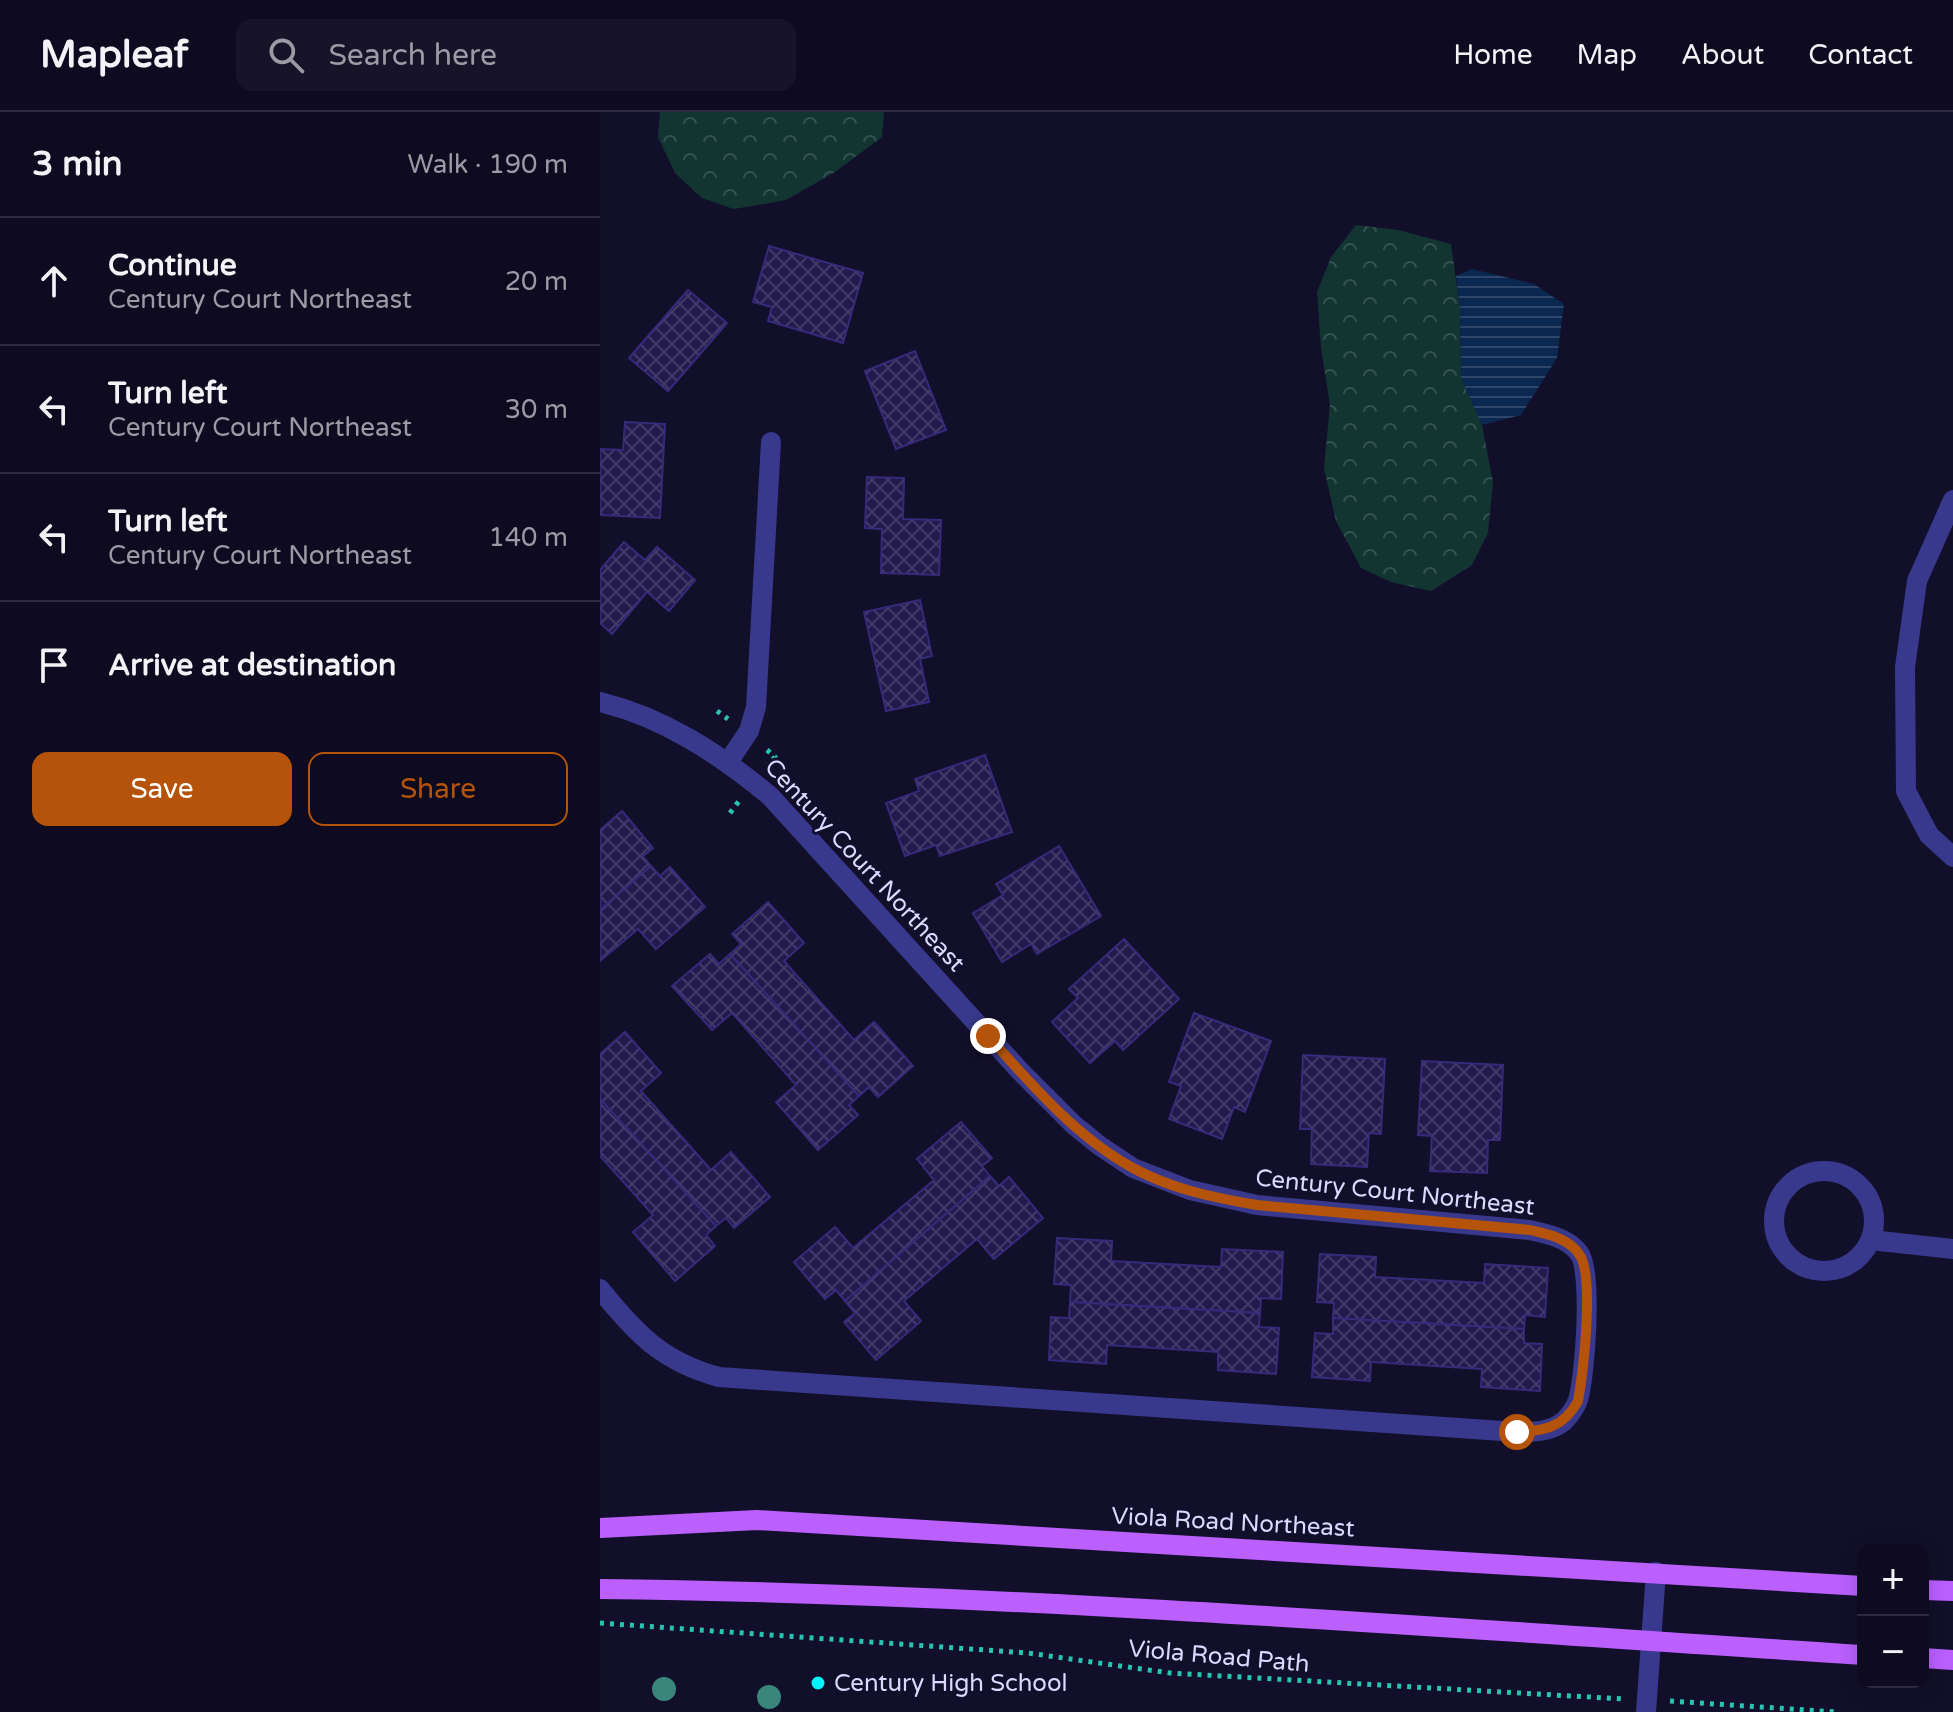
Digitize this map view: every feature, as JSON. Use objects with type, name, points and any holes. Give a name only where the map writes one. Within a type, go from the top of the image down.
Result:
[{"type":"main road","name":"Viola Road Northeast","points":[[600,1528],[757,1520],[1857,1586]]},
{"type":"main road","points":[[600,1589],[767,1592],[1236,1615],[1857,1655]]},
{"type":"main road","points":[[1929,1590],[1953,1591]]},
{"type":"main road","points":[[1929,1658],[1953,1660]]},
{"type":"street","points":[[728,762],[749,731],[756,707],[771,442]]},
{"type":"street","points":[[1953,500],[1917,581],[1905,667],[1906,791],[1929,835],[1953,857]]},
{"type":"street","name":"Century Court Northeast","points":[[600,702],[666,725],[728,762],[770,796],[1020,1071],[1074,1125],[1133,1168],[1190,1190],[1283,1209],[1530,1230],[1553,1236],[1582,1256],[1588,1289],[1578,1401],[1572,1412],[1557,1426],[1544,1431],[1517,1432],[733,1379],[694,1370],[660,1352],[622,1316],[600,1289]]},
{"type":"street","points":[[1817,1171],[1841,1174],[1857,1183],[1868,1197],[1874,1219],[1871,1240],[1852,1263],[1831,1272],[1808,1270],[1787,1257],[1781,1249],[1774,1233],[1774,1210],[1783,1191],[1801,1176],[1817,1171]]},
{"type":"street","points":[[1871,1240],[1953,1249]]},
{"type":"street","points":[[1647,1706],[1656,1572]]},
{"type":"path","name":"Viola Road Path","points":[[600,1623],[1028,1653],[1170,1673],[1586,1698],[1647,1706],[1836,1712]]},
{"type":"green space","points":[[660,112],[884,112],[882,137],[835,172],[786,200],[734,209],[702,198],[675,173],[658,137]]},
{"type":"green space","points":[[1356,225],[1398,230],[1451,244],[1460,308],[1461,378],[1482,425],[1493,482],[1488,533],[1472,565],[1431,591],[1391,582],[1361,568],[1336,521],[1324,468],[1330,405],[1321,348],[1317,292],[1331,257]]},
{"type":"water","points":[[1472,269],[1534,284],[1564,304],[1557,358],[1521,415],[1482,425],[1461,378],[1460,308],[1456,276]]},
{"type":"building","points":[[769,246],[863,273],[843,343],[768,321],[772,307],[753,302]]},
{"type":"building","points":[[688,290],[727,323],[668,391],[629,358]]},
{"type":"building","points":[[915,351],[946,430],[896,449],[865,371]]},
{"type":"building","points":[[625,422],[665,424],[660,518],[600,515],[600,449],[623,450]]},
{"type":"building","points":[[867,477],[904,478],[903,519],[941,520],[939,575],[881,573],[882,529],[865,528]]},
{"type":"building","points":[[624,542],[645,560],[657,547],[695,580],[669,611],[647,592],[612,634],[600,623],[600,570]]},
{"type":"building","points":[[920,600],[932,656],[920,659],[929,702],[886,711],[864,612]]},
{"type":"building","points":[[985,755],[1012,832],[940,856],[936,845],[905,856],[886,803],[919,791],[915,779]]},
{"type":"building","points":[[622,811],[653,848],[643,856],[651,866],[600,910],[600,830]]},
{"type":"building","points":[[1059,846],[1101,916],[1037,954],[1031,944],[1002,962],[973,913],[1003,895],[996,884]]},
{"type":"building","points":[[651,866],[660,876],[670,867],[705,907],[656,949],[638,929],[600,961],[600,910]]},
{"type":"building","points":[[768,902],[804,943],[784,961],[854,1040],[874,1022],[913,1066],[878,1097],[869,1087],[859,1096],[730,954],[741,944],[732,934]]},
{"type":"building","points":[[1124,939],[1179,999],[1123,1050],[1115,1041],[1090,1063],[1052,1022],[1078,998],[1069,989]]},
{"type":"building","points":[[710,954],[719,964],[730,954],[859,1096],[849,1105],[858,1115],[818,1150],[776,1102],[796,1085],[732,1013],[712,1030],[672,986]]},
{"type":"building","points":[[1194,1013],[1271,1041],[1245,1112],[1234,1107],[1222,1139],[1169,1119],[1181,1086],[1169,1082]]},
{"type":"building","points":[[625,1032],[661,1073],[641,1091],[711,1170],[731,1152],[770,1197],[734,1228],[726,1218],[716,1226],[600,1099],[600,1054]]},
{"type":"building","points":[[1303,1055],[1385,1059],[1381,1134],[1369,1133],[1367,1167],[1311,1164],[1312,1129],[1300,1129]]},
{"type":"building","points":[[1422,1061],[1503,1065],[1500,1140],[1488,1140],[1487,1173],[1430,1171],[1432,1136],[1418,1135]]},
{"type":"building","points":[[600,1099],[716,1226],[706,1235],[715,1246],[675,1281],[633,1232],[653,1215],[600,1156]]},
{"type":"building","points":[[961,1122],[992,1158],[982,1166],[990,1176],[845,1301],[836,1290],[825,1299],[794,1262],[835,1227],[853,1248],[934,1180],[917,1159]]},
{"type":"building","points":[[990,1176],[999,1186],[1009,1177],[1043,1218],[994,1259],[977,1239],[904,1301],[921,1321],[876,1360],[844,1322],[855,1313],[845,1301]]},
{"type":"building","points":[[1057,1238],[1112,1241],[1111,1261],[1221,1267],[1222,1249],[1283,1252],[1281,1299],[1261,1298],[1260,1313],[1070,1302],[1071,1285],[1054,1284]]},
{"type":"building","points":[[1320,1254],[1376,1257],[1375,1277],[1484,1283],[1485,1264],[1548,1268],[1545,1317],[1525,1315],[1524,1329],[1333,1318],[1334,1303],[1317,1302]]},
{"type":"building","points":[[1070,1302],[1260,1313],[1259,1327],[1279,1328],[1276,1374],[1218,1370],[1218,1352],[1107,1345],[1106,1364],[1049,1360],[1051,1317],[1069,1318]]},
{"type":"building","points":[[1333,1318],[1524,1329],[1524,1343],[1542,1344],[1540,1391],[1481,1387],[1482,1369],[1371,1362],[1370,1381],[1312,1377],[1315,1333],[1333,1334]]},
{"type":"place","name":"Century High School","points":[[818,1683]]},
{"type":"route","points":[[988,1036],[1074,1125],[1100,1146],[1133,1168],[1190,1190],[1283,1209],[1530,1230],[1564,1240],[1582,1256],[1588,1289],[1578,1401],[1572,1412],[1557,1426],[1544,1431],[1517,1432]]}]
